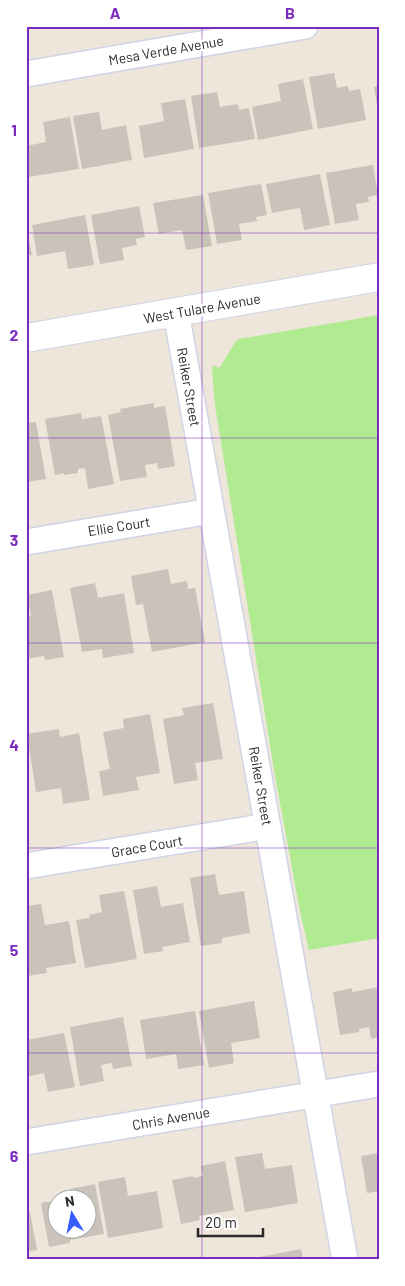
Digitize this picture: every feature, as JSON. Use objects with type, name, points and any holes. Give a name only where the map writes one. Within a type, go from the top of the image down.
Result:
[{"type":"street","name":"Mesa Verde Avenue","points":[[26,74],[305,26]]},
{"type":"street","name":"West Tulare Avenue","points":[[26,338],[379,277]]},
{"type":"street","name":"Reiker Street","points":[[176,312],[345,1260]]},
{"type":"street","name":"Ellie Court","points":[[26,542],[211,511]]},
{"type":"street","name":"Grace Court","points":[[26,866],[268,826]]},
{"type":"street","name":"Chris Avenue","points":[[26,1142],[379,1084]]},
{"type":"green space","points":[[379,315],[379,938],[309,950],[275,776],[215,405],[212,369],[213,365],[220,367],[239,339]]},
{"type":"building","points":[[334,73],[337,88],[348,86],[349,91],[360,89],[366,120],[318,129],[309,77]]},
{"type":"building","points":[[303,79],[313,129],[258,140],[252,107],[281,101],[278,84]]},
{"type":"building","points":[[379,86],[379,111],[378,111],[374,87]]},
{"type":"building","points":[[217,92],[220,107],[238,104],[239,110],[249,108],[255,139],[199,148],[191,96]]},
{"type":"building","points":[[185,99],[194,149],[144,158],[139,126],[164,121],[161,103]]},
{"type":"building","points":[[99,112],[102,130],[126,125],[132,160],[82,169],[73,116]]},
{"type":"building","points":[[70,117],[79,169],[28,177],[26,146],[46,142],[43,122]]},
{"type":"building","points":[[373,165],[378,195],[368,197],[369,202],[356,204],[359,220],[335,224],[326,173]]},
{"type":"building","points":[[320,174],[330,225],[304,230],[300,208],[272,213],[266,184]]},
{"type":"building","points":[[261,184],[267,215],[256,217],[257,221],[239,224],[242,240],[217,244],[208,193]]},
{"type":"building","points":[[203,195],[212,246],[186,250],[182,230],[159,234],[153,203]]},
{"type":"building","points":[[139,206],[145,237],[136,239],[137,245],[122,248],[124,260],[100,264],[91,215]]},
{"type":"building","points":[[85,215],[94,265],[68,269],[65,251],[37,256],[32,225]]},
{"type":"building","points":[[26,229],[32,255],[26,256]]},
{"type":"building","points":[[154,403],[154,408],[165,406],[175,466],[158,469],[157,463],[145,465],[147,477],[120,481],[108,415],[121,412],[120,409]]},
{"type":"building","points":[[81,413],[82,419],[101,416],[114,484],[88,489],[85,468],[78,469],[78,473],[55,475],[45,419]]},
{"type":"building","points":[[36,422],[46,479],[26,482],[26,423]]},
{"type":"building","points":[[168,569],[171,584],[187,581],[188,589],[195,588],[205,642],[152,652],[143,604],[136,605],[131,576]]},
{"type":"building","points":[[95,583],[98,598],[124,593],[134,653],[103,658],[102,649],[82,652],[70,588]]},
{"type":"building","points":[[52,590],[64,657],[45,660],[44,656],[26,659],[26,616],[31,616],[27,595]]},
{"type":"building","points":[[213,703],[223,759],[195,763],[198,780],[174,784],[163,719],[184,715],[182,708]]},
{"type":"building","points":[[150,714],[160,773],[136,777],[139,790],[103,796],[99,771],[110,769],[103,732],[124,728],[123,719]]},
{"type":"building","points":[[59,729],[60,737],[79,733],[90,800],[63,804],[61,788],[36,792],[27,734]]},
{"type":"building","points":[[215,874],[219,895],[244,891],[250,933],[222,938],[222,943],[201,946],[190,878]]},
{"type":"building","points":[[157,886],[161,907],[183,903],[190,942],[162,947],[163,951],[144,954],[133,890]]},
{"type":"building","points":[[124,891],[137,959],[85,968],[76,920],[90,918],[89,915],[102,912],[99,895]]},
{"type":"building","points":[[41,904],[45,925],[69,921],[76,963],[46,968],[47,973],[27,976],[26,906]]},
{"type":"building","points":[[379,987],[379,1037],[371,1039],[369,1027],[359,1029],[359,1032],[340,1035],[333,992],[352,988],[352,992]]},
{"type":"building","points":[[254,1001],[260,1038],[231,1043],[234,1063],[209,1068],[199,1011]]},
{"type":"building","points":[[195,1011],[204,1065],[178,1069],[176,1054],[146,1059],[140,1020]]},
{"type":"building","points":[[123,1017],[132,1066],[113,1069],[112,1063],[101,1065],[104,1081],[80,1086],[70,1027]]},
{"type":"building","points":[[64,1033],[75,1087],[48,1092],[44,1073],[26,1077],[26,1040]]},
{"type":"building","points":[[262,1153],[265,1169],[292,1165],[298,1203],[245,1212],[235,1157]]},
{"type":"building","points":[[379,1153],[379,1191],[367,1193],[361,1156]]},
{"type":"building","points":[[225,1161],[234,1210],[199,1216],[200,1220],[181,1224],[172,1180],[203,1176],[201,1166]]},
{"type":"building","points":[[125,1177],[128,1196],[157,1191],[163,1228],[108,1238],[98,1182]]},
{"type":"building","points":[[95,1184],[96,1188],[75,1188]]},
{"type":"building","points":[[98,1201],[104,1234],[98,1235]]},
{"type":"building","points":[[48,1202],[48,1238],[81,1238],[70,1240],[70,1243],[49,1247],[41,1203]]},
{"type":"building","points":[[30,1212],[37,1250],[26,1252],[26,1213]]},
{"type":"building","points":[[301,1249],[303,1260],[249,1260],[249,1259]]}]
